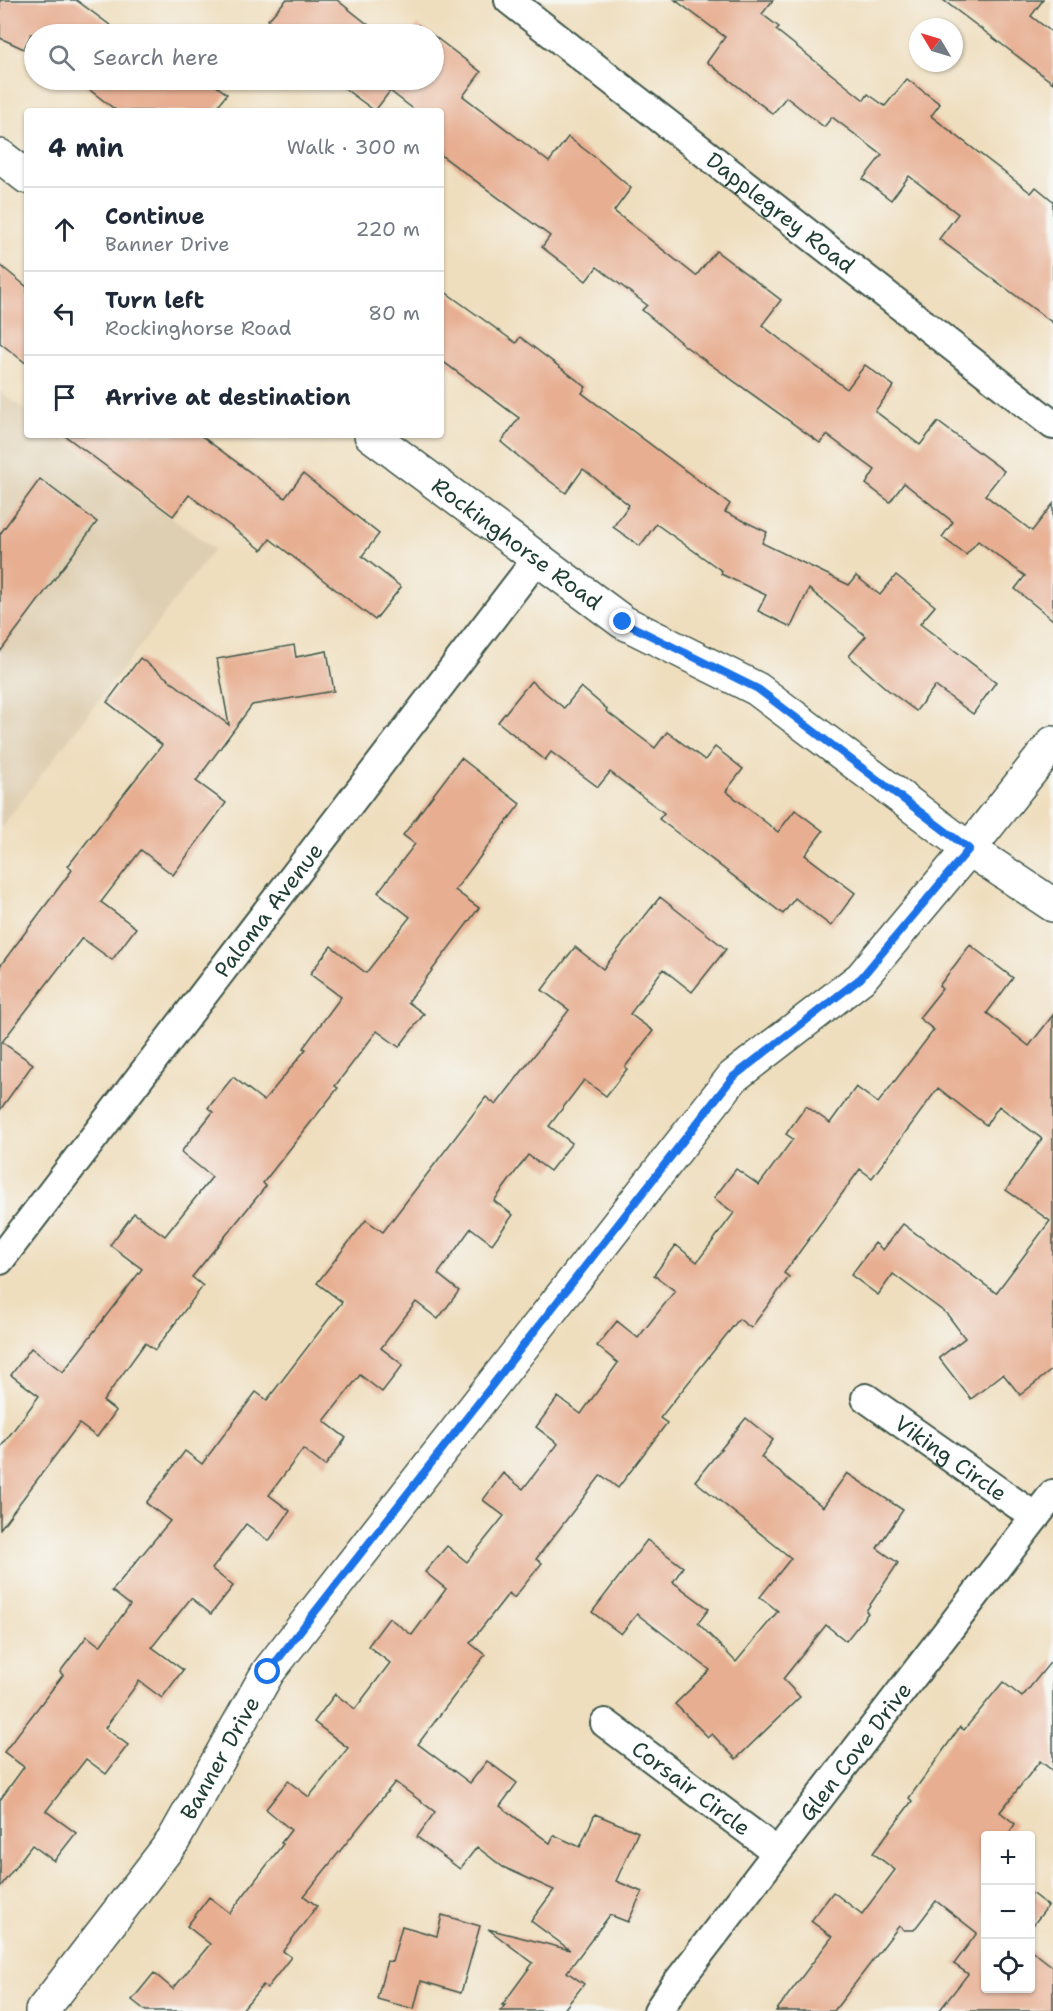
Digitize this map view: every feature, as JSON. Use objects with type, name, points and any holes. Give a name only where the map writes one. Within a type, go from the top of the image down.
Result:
[{"type":"street","name":"Dapplegrey Road","points":[[509,0],[1053,425]]},
{"type":"street","points":[[0,156],[24,175]]},
{"type":"street","name":"Rockinghorse Road","points":[[375,438],[623,622],[758,689],[969,849],[1053,905]]},
{"type":"street","name":"Paloma Avenue","points":[[0,1260],[537,559]]},
{"type":"street","name":"Banner Drive","points":[[42,2011],[172,1841],[268,1672],[733,1077],[861,978],[969,849],[1053,743]]},
{"type":"street","name":"Viking Circle","points":[[866,1398],[1035,1517]]},
{"type":"street","name":"Glen Cove Drive","points":[[658,2011],[777,1852],[1053,1494]]},
{"type":"street","name":"Corsair Circle","points":[[605,1723],[777,1852]]},
{"type":"shaded area","points":[[0,391],[24,409],[24,438],[64,438],[214,549],[0,829]]},
{"type":"building","points":[[0,0],[76,0],[108,24],[24,24],[24,49],[0,38]]},
{"type":"building","points":[[286,0],[337,0],[367,24],[273,24],[268,20]]},
{"type":"building","points":[[675,0],[773,0],[762,14],[779,27],[776,30],[864,100],[868,94],[885,106],[907,79],[940,104],[931,116],[1031,193],[1036,187],[1053,201],[1053,323],[939,239],[958,214],[909,176],[891,200],[863,179],[882,155],[832,117],[824,127],[786,97],[773,114],[707,62],[725,37]]},
{"type":"building","points":[[943,0],[1043,0],[1031,16],[1053,33],[1053,83]]},
{"type":"building","points":[[444,44],[481,72],[463,96],[549,162],[568,137],[596,158],[631,188],[614,211],[696,276],[716,251],[781,300],[762,325],[799,354],[847,389],[865,365],[894,386],[875,411],[920,445],[938,422],[1004,471],[985,495],[1032,531],[1053,504],[1053,620],[1015,589],[1025,576],[978,541],[966,555],[942,537],[953,522],[904,483],[890,502],[866,484],[875,470],[827,435],[820,443],[685,346],[642,310],[647,305],[597,267],[586,281],[542,247],[550,236],[444,157],[444,108],[412,108],[390,91],[377,108],[371,108],[347,90],[444,90]]},
{"type":"building","points":[[90,90],[222,90],[227,94],[216,108],[113,108]]},
{"type":"building","points":[[0,265],[24,285],[24,362],[0,343]]},
{"type":"building","points":[[444,291],[516,343],[520,337],[586,387],[582,393],[730,504],[725,512],[767,532],[762,543],[849,585],[856,576],[880,595],[896,575],[935,606],[920,624],[996,682],[973,714],[935,686],[916,711],[849,656],[866,636],[809,589],[791,627],[758,611],[766,595],[721,574],[722,571],[656,524],[640,546],[613,527],[629,505],[583,469],[566,493],[501,442],[519,418],[444,362]]},
{"type":"building","points":[[68,438],[204,438],[285,498],[303,474],[379,534],[362,556],[401,587],[375,620],[270,539],[262,550],[189,495],[173,516]]},
{"type":"building","points":[[40,479],[97,522],[0,652],[0,534]]},
{"type":"building","points":[[294,645],[296,657],[327,651],[334,691],[252,705],[196,781],[226,803],[173,875],[141,850],[101,902],[136,928],[112,960],[82,938],[2,1042],[33,1064],[0,1110],[0,966],[72,870],[68,866],[162,745],[107,702],[140,658],[229,725],[217,659]]},
{"type":"building","points":[[531,681],[564,708],[581,687],[607,709],[606,711],[655,748],[667,732],[705,760],[715,747],[743,769],[726,791],[778,832],[795,810],[823,831],[805,855],[855,893],[831,926],[795,898],[783,914],[659,819],[664,813],[610,772],[598,787],[551,752],[545,760],[498,722]]},
{"type":"building","points":[[461,758],[520,804],[455,890],[479,908],[408,1002],[424,1014],[399,1047],[377,1031],[335,1086],[338,1088],[263,1183],[266,1186],[192,1277],[203,1286],[155,1350],[145,1343],[103,1401],[116,1411],[97,1437],[79,1424],[0,1529],[0,1448],[39,1396],[11,1375],[31,1348],[63,1372],[142,1269],[110,1245],[134,1213],[165,1236],[212,1177],[181,1152],[213,1112],[208,1108],[233,1077],[264,1101],[306,1049],[303,1048],[341,997],[310,974],[331,946],[366,973],[410,917],[378,892],[415,844],[403,835]]},
{"type":"building","points":[[660,897],[726,949],[692,992],[663,969],[630,1014],[653,1031],[625,1067],[627,1069],[606,1096],[584,1080],[549,1126],[572,1143],[550,1171],[528,1155],[494,1201],[513,1215],[492,1244],[471,1228],[438,1274],[459,1291],[438,1319],[416,1302],[381,1348],[403,1365],[382,1392],[360,1375],[324,1421],[346,1438],[325,1466],[303,1449],[269,1495],[290,1511],[269,1541],[246,1524],[212,1569],[233,1586],[211,1614],[191,1598],[152,1647],[183,1670],[162,1698],[139,1681],[105,1728],[128,1745],[106,1774],[86,1759],[46,1811],[76,1833],[54,1861],[32,1845],[0,1887],[0,1800],[24,1767],[4,1752],[63,1675],[60,1672],[87,1636],[100,1646],[130,1605],[112,1591],[170,1521],[146,1503],[185,1451],[202,1464],[256,1392],[267,1400],[342,1302],[317,1283],[366,1220],[383,1232],[486,1097],[496,1105],[569,1010],[542,990],[575,947],[603,969]]},
{"type":"building","points":[[970,945],[1013,978],[987,1013],[1029,1046],[1053,1015],[1053,1369],[1020,1395],[1003,1374],[971,1399],[939,1358],[965,1338],[947,1314],[893,1274],[878,1295],[851,1275],[875,1243],[883,1250],[903,1224],[996,1293],[1050,1221],[1006,1190],[1042,1139],[999,1106],[986,1125],[938,1088],[872,1178],[860,1169],[784,1273],[789,1277],[751,1328],[739,1319],[660,1418],[667,1423],[618,1488],[601,1475],[536,1559],[542,1563],[514,1598],[509,1593],[470,1643],[485,1655],[418,1744],[470,1783],[487,1761],[517,1783],[500,1806],[550,1843],[554,1835],[580,1847],[595,1814],[638,1832],[616,1881],[642,1892],[628,1922],[610,1915],[567,1972],[584,1984],[563,2011],[500,2011],[533,1963],[488,1929],[570,1950],[531,1921],[554,1890],[503,1867],[477,1847],[460,1869],[417,1837],[435,1812],[395,1782],[304,1896],[317,1906],[283,1951],[291,1957],[267,1988],[263,1985],[241,2011],[146,2011],[132,2000],[154,1973],[173,1989],[210,1944],[187,1926],[209,1897],[230,1913],[283,1844],[281,1843],[291,1830],[266,1809],[288,1781],[309,1797],[348,1748],[314,1722],[335,1694],[355,1709],[390,1663],[368,1646],[389,1618],[412,1635],[446,1589],[425,1572],[447,1546],[467,1562],[504,1516],[483,1500],[503,1473],[523,1489],[558,1444],[536,1427],[558,1397],[581,1414],[618,1363],[597,1346],[617,1321],[638,1338],[675,1291],[654,1275],[676,1245],[697,1262],[734,1213],[714,1198],[736,1169],[759,1185],[793,1139],[786,1134],[806,1106],[830,1123],[856,1087],[878,1103],[934,1030],[919,1018],[942,989],[939,986]]},
{"type":"building","points":[[746,1418],[773,1440],[761,1457],[823,1507],[847,1473],[903,1510],[877,1548],[898,1563],[866,1611],[868,1613],[846,1641],[826,1625],[783,1679],[800,1697],[736,1759],[712,1734],[708,1737],[675,1704],[710,1670],[637,1614],[621,1634],[592,1612],[647,1540],[683,1567],[673,1582],[709,1609],[698,1623],[736,1662],[778,1611],[760,1597],[791,1558],[695,1481]]},
{"type":"building","points":[[1053,1659],[1053,1771],[1040,1761],[1000,1812],[1015,1824],[1010,1831],[981,1831],[981,1993],[1035,1993],[1035,1953],[1053,1967],[1053,2011],[939,2011],[968,1974],[954,1964],[977,1933],[936,1901],[914,1930],[904,1930],[899,1926],[834,2011],[776,2011],[832,1937],[811,1921],[833,1892],[862,1914],[895,1870],[873,1853],[912,1801],[909,1798],[960,1727],[964,1730],[1003,1682],[1022,1697]]},
{"type":"building","points":[[1035,1896],[1048,1906],[1035,1923]]},
{"type":"building","points":[[442,1915],[480,1926],[461,1993],[421,1981],[414,2009],[377,1999],[387,1961],[392,1962],[402,1926],[437,1936]]},
{"type":"route","points":[[268,1672],[733,1077],[861,978],[969,849],[758,689],[623,622]]}]
